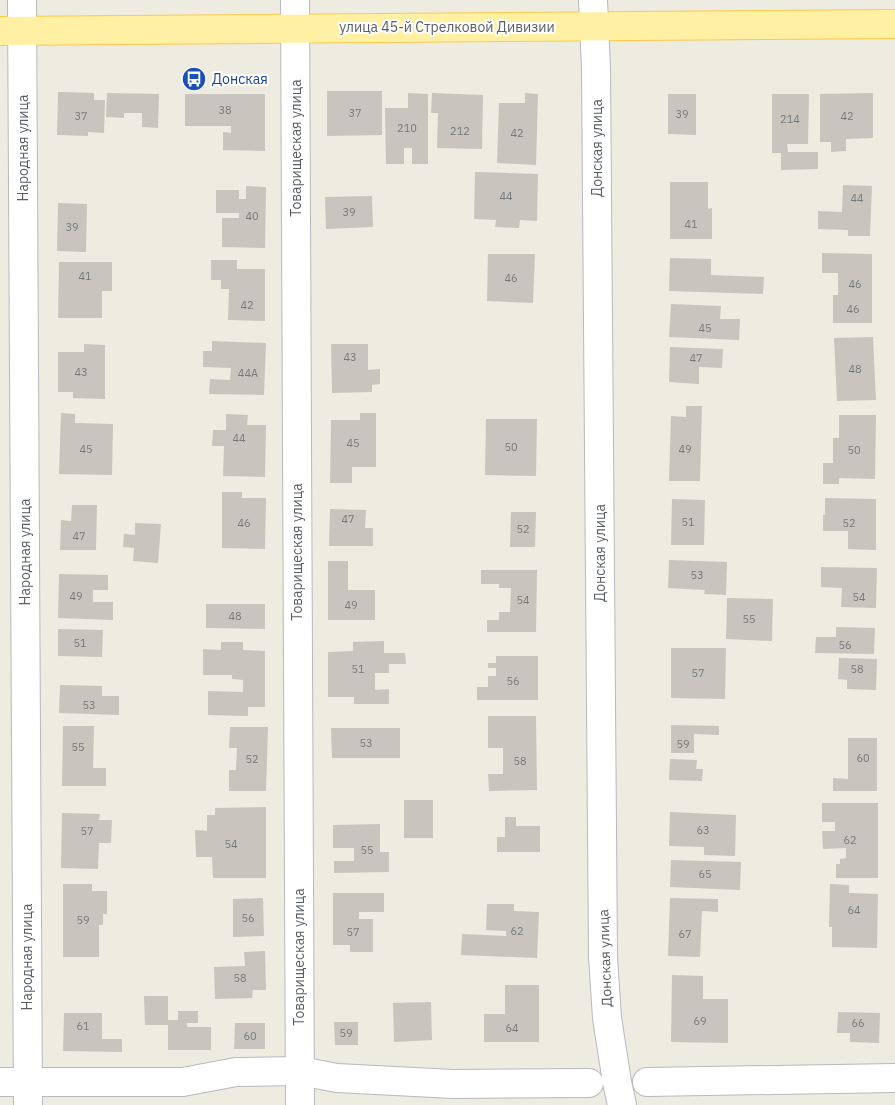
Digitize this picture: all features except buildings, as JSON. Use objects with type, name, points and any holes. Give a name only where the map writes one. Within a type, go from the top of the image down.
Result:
[{"type":"main road","name":"улица 45-й Стрелковой Дивизии","points":[[11,31],[295,28],[594,13],[895,24]]},
{"type":"street","name":"Народная улица","points":[[22,0],[11,31],[27,1094]]},
{"type":"street","name":"Товарищеская улица","points":[[295,0],[300,1105]]},
{"type":"street","name":"Донская улица","points":[[594,13],[603,957],[607,1018],[622,1105]]},
{"type":"street","points":[[0,1082],[27,1094],[183,1082],[236,1072],[300,1071],[337,1078],[453,1084],[589,1083]]},
{"type":"street","points":[[647,1082],[895,1078]]},
{"type":"place","name":"Донская","points":[[194,79]]}]
